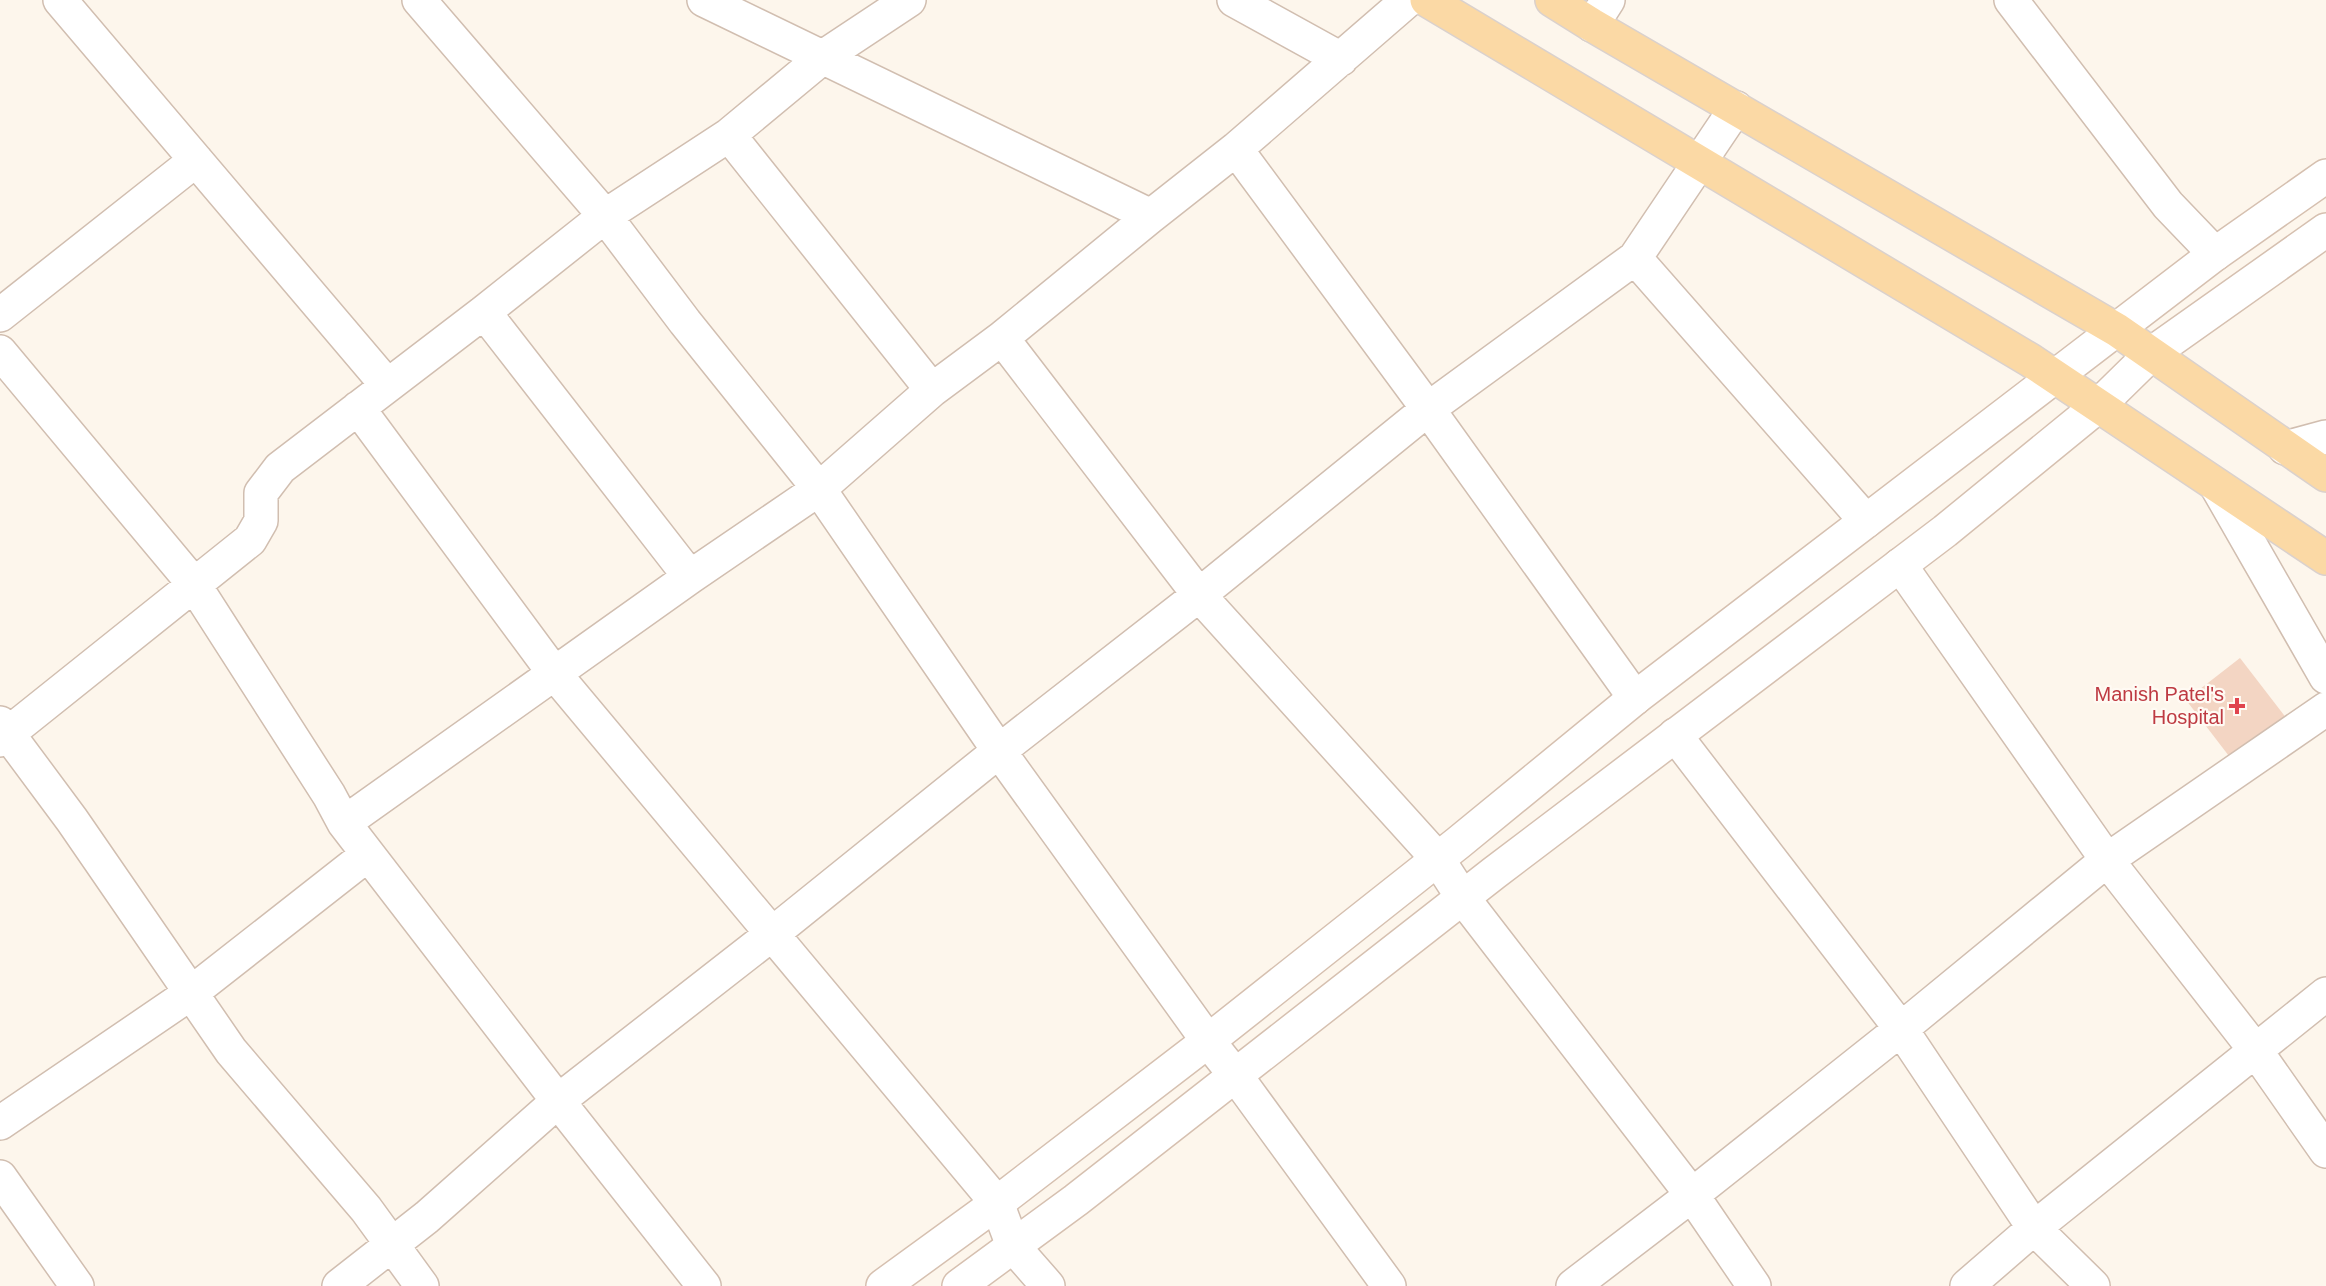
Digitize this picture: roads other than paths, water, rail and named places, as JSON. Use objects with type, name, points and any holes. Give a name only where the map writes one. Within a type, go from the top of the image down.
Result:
[{"type":"main road","points":[[1427,0],[2054,376],[2326,558]]},
{"type":"main road","points":[[1552,0],[1600,13],[1736,108],[2117,330],[2326,475]]},
{"type":"street","points":[[60,0],[387,385]]},
{"type":"street","points":[[419,0],[605,216],[685,322],[819,489],[999,751],[1208,1041],[1389,1286]]},
{"type":"street","points":[[704,0],[1151,216]]},
{"type":"street","points":[[422,1286],[366,1209],[231,1052],[72,820],[3,732],[249,540],[261,520],[261,493],[280,468],[605,216],[729,135],[823,57],[909,0]]},
{"type":"street","points":[[1234,0],[1341,59]]},
{"type":"street","points":[[344,823],[690,577],[819,489],[932,390],[1002,338],[1236,149],[1408,0]]},
{"type":"street","points":[[2011,0],[2168,205],[2215,254]]},
{"type":"street","points":[[339,1286],[394,1245],[558,1101],[1199,595],[1428,409],[1635,258],[1736,108]]},
{"type":"street","points":[[729,135],[932,390]]},
{"type":"street","points":[[1236,149],[1428,409],[1635,698]]},
{"type":"street","points":[[0,315],[196,160]]},
{"type":"street","points":[[883,1286],[997,1203],[1208,1041],[1458,843],[1635,698],[2215,254],[2326,176]]},
{"type":"street","points":[[959,1286],[1236,1076],[1675,735],[1900,565],[2098,406],[2151,354],[2326,230]]},
{"type":"street","points":[[1635,258],[1866,521]]},
{"type":"street","points":[[484,312],[690,577]]},
{"type":"street","points":[[1002,338],[1199,595],[1437,858],[1463,898],[1692,1195],[1754,1286]]},
{"type":"street","points":[[0,352],[193,584],[329,795],[344,823],[704,1286]]},
{"type":"street","points":[[358,408],[554,673],[997,1203],[1013,1246],[1048,1286]]},
{"type":"street","points":[[2284,448],[2326,437]]},
{"type":"street","points":[[2216,485],[2326,677]]},
{"type":"street","points":[[1900,565],[2107,860],[2256,1052],[2326,1150]]},
{"type":"street","points":[[1573,1286],[1901,1029],[2107,860],[2326,710]]},
{"type":"street","points":[[1675,735],[1901,1029],[2034,1228],[2093,1286]]},
{"type":"street","points":[[0,1123],[191,993],[368,855]]},
{"type":"street","points":[[1967,1286],[2034,1228],[2326,994]]},
{"type":"street","points":[[0,1177],[77,1286]]},
{"type":"place","name":"Manish Patel's Hospital","points":[[2237,706]]}]
